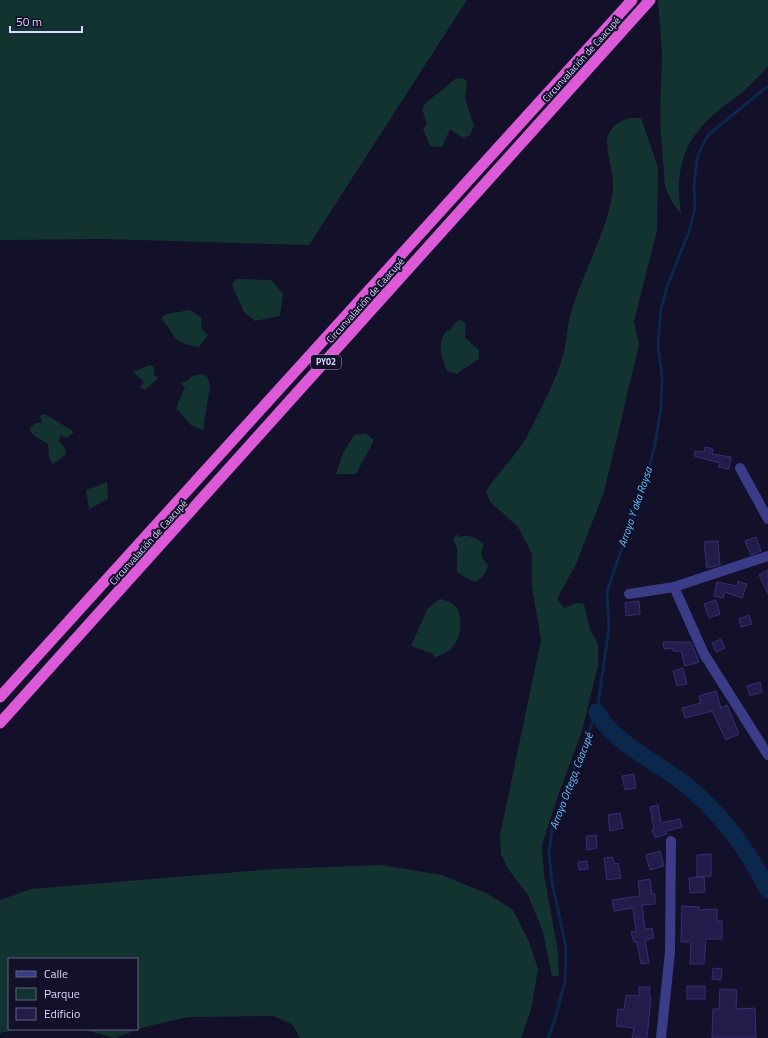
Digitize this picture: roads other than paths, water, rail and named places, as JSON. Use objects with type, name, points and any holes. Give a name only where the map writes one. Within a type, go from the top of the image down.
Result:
[{"type":"highway","name":"Circunvalación de Caacupé","points":[[0,697],[138,547],[632,0]]},
{"type":"highway","name":"Circunvalación de Caacupé","points":[[0,723],[650,0]]},
{"type":"highway","points":[[0,688],[20,668],[34,659]]},
{"type":"street","points":[[740,468],[768,520]]},
{"type":"street","points":[[629,594],[674,587],[768,556]]},
{"type":"street","points":[[674,587],[704,654],[768,755]]},
{"type":"street","points":[[661,1038],[671,945],[671,841]]},
{"type":"waterway","name":"Arroyo Y aka Roysa","points":[[548,1038],[565,982],[566,948],[552,882],[549,853],[552,830],[581,750],[597,712],[609,627],[607,592],[649,468],[655,444],[661,408],[662,376],[658,346],[661,309],[667,287],[690,229],[695,207],[694,185],[697,159],[702,146],[709,134],[768,86]]},
{"type":"waterway","name":"Arroyo Y aka Roysa","points":[[597,712],[612,732],[634,750],[681,781],[708,804],[731,831],[751,859],[768,890]]},
{"type":"water label","name":"Arroyo Ortega, Caacupé","points":[[571,781]]}]
